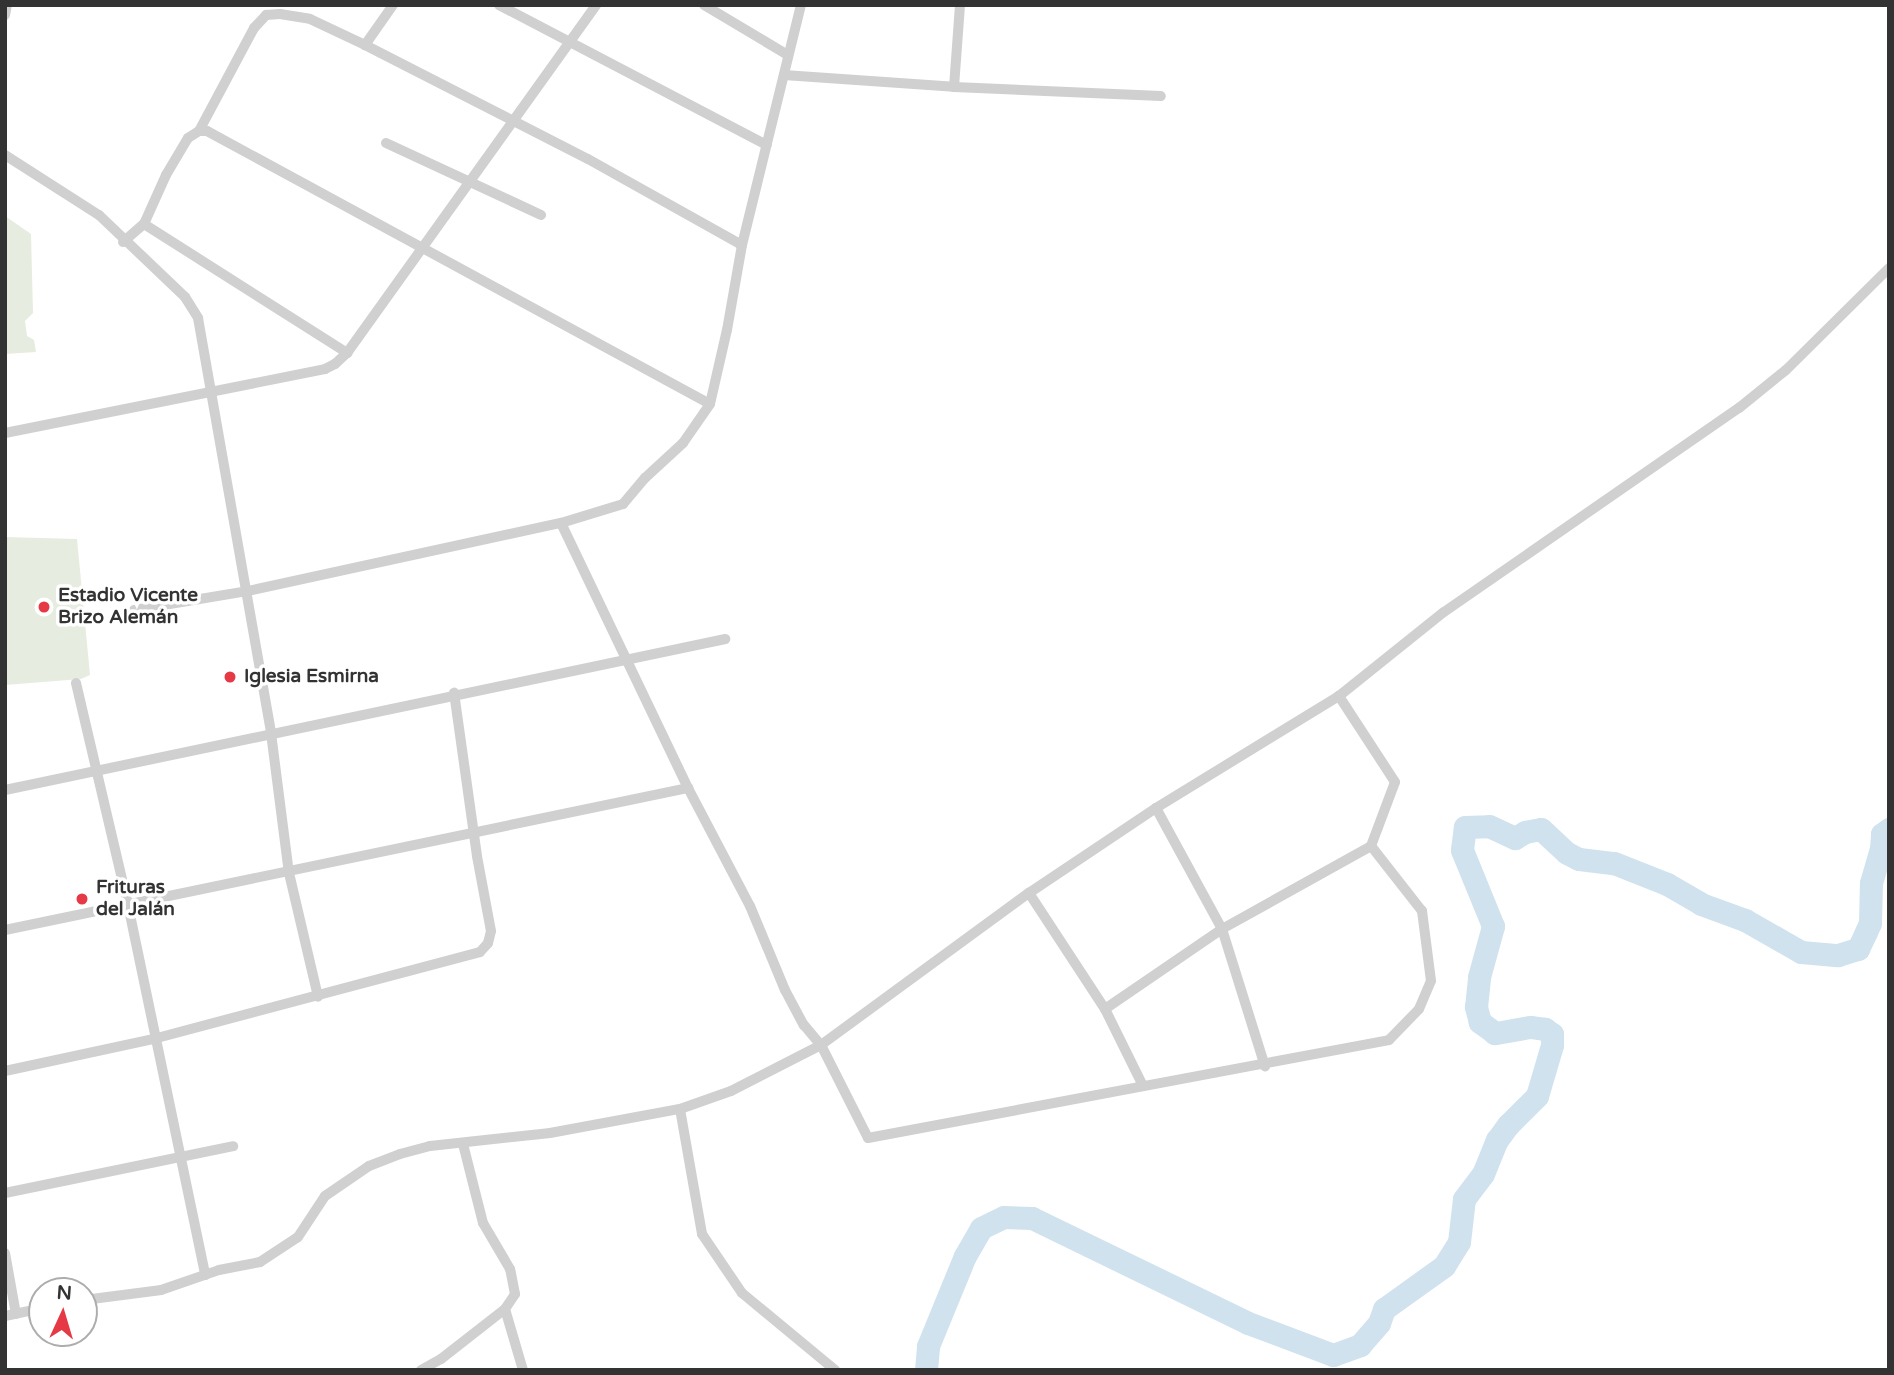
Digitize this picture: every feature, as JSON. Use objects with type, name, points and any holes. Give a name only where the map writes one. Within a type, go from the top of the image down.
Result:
[{"type":"street","points":[[5,15],[6,5]]},
{"type":"street","points":[[365,45],[393,5]]},
{"type":"street","points":[[499,5],[767,145]]},
{"type":"street","points":[[5,433],[326,369],[347,353],[572,43],[596,5]]},
{"type":"street","points":[[704,5],[788,55]]},
{"type":"street","points":[[134,610],[248,591],[561,523],[623,505],[645,478],[682,443],[710,404],[742,245],[801,5]]},
{"type":"street","points":[[954,87],[960,5]]},
{"type":"street","points":[[123,242],[144,224],[166,176],[188,138],[199,131],[254,28],[266,15],[280,13],[310,19],[365,45],[514,121],[742,245]]},
{"type":"street","points":[[784,75],[954,87],[1161,96]]},
{"type":"street","points":[[199,131],[207,131],[710,404]]},
{"type":"street","points":[[386,143],[541,215]]},
{"type":"street","points":[[5,155],[99,215],[123,242],[186,297],[194,309],[213,390],[248,591],[271,733],[289,873],[318,997]]},
{"type":"street","points":[[144,224],[347,353]]},
{"type":"street","points":[[98,1298],[160,1290],[205,1275],[260,1262],[298,1237],[325,1196],[369,1166],[430,1146],[463,1144],[680,1110],[731,1091],[821,1045],[1029,893],[1156,808],[1339,696],[1444,612],[1739,408],[1786,370],[1889,268]]},
{"type":"street","points":[[561,523],[688,788],[750,906],[791,1002],[804,1025],[821,1045],[868,1138],[1265,1066],[1389,1040],[1419,1009],[1431,981],[1422,911],[1371,846]]},
{"type":"street","points":[[5,790],[454,693],[725,639]]},
{"type":"street","points":[[76,683],[157,1038],[205,1275]]},
{"type":"street","points":[[5,1071],[157,1038],[318,997],[471,956],[484,948],[491,932],[473,833],[454,693]]},
{"type":"street","points":[[1105,1009],[1222,929],[1371,846],[1395,782],[1339,696]]},
{"type":"street","points":[[5,930],[688,788]]},
{"type":"street","points":[[1156,808],[1222,929],[1265,1066]]},
{"type":"street","points":[[1029,893],[1105,1009],[1143,1086]]},
{"type":"street","points":[[680,1110],[702,1234],[742,1293],[835,1370]]},
{"type":"street","points":[[422,1370],[442,1365],[505,1309],[514,1294],[514,1281],[483,1223],[463,1144]]},
{"type":"street","points":[[5,1193],[233,1146]]},
{"type":"street","points":[[5,1253],[11,1315]]},
{"type":"street","points":[[505,1309],[523,1370]]},
{"type":"shaded area","points":[[5,216],[31,234],[33,313],[25,321],[27,336],[34,340],[36,352],[5,354]]},
{"type":"shaded area","name":"Estadio Vicente Brizo Alemán","points":[[5,537],[77,539],[90,675],[81,679],[5,685]]},
{"type":"waterway","points":[[926,1370],[928,1346],[965,1256],[981,1228],[1004,1217],[1032,1218],[1248,1323],[1333,1355],[1360,1345],[1379,1323],[1384,1309],[1444,1266],[1459,1242],[1464,1199],[1483,1174],[1497,1140],[1537,1096],[1552,1045],[1552,1034],[1545,1029],[1530,1027],[1495,1033],[1480,1022],[1476,1007],[1479,977],[1493,926],[1462,850],[1465,827],[1489,826],[1515,838],[1525,832],[1541,829],[1567,853],[1579,859],[1614,863],[1667,884],[1701,904],[1745,920],[1801,952],[1838,955],[1858,949],[1870,923],[1871,883],[1881,849],[1882,834],[1889,829]]},
{"type":"place","name":"Estadio Vicente Brizo Alemán","points":[[44,607]]},
{"type":"place","name":"Iglesia Esmirna","points":[[230,677]]},
{"type":"place","name":"Frituras del Jalán","points":[[82,899]]}]
